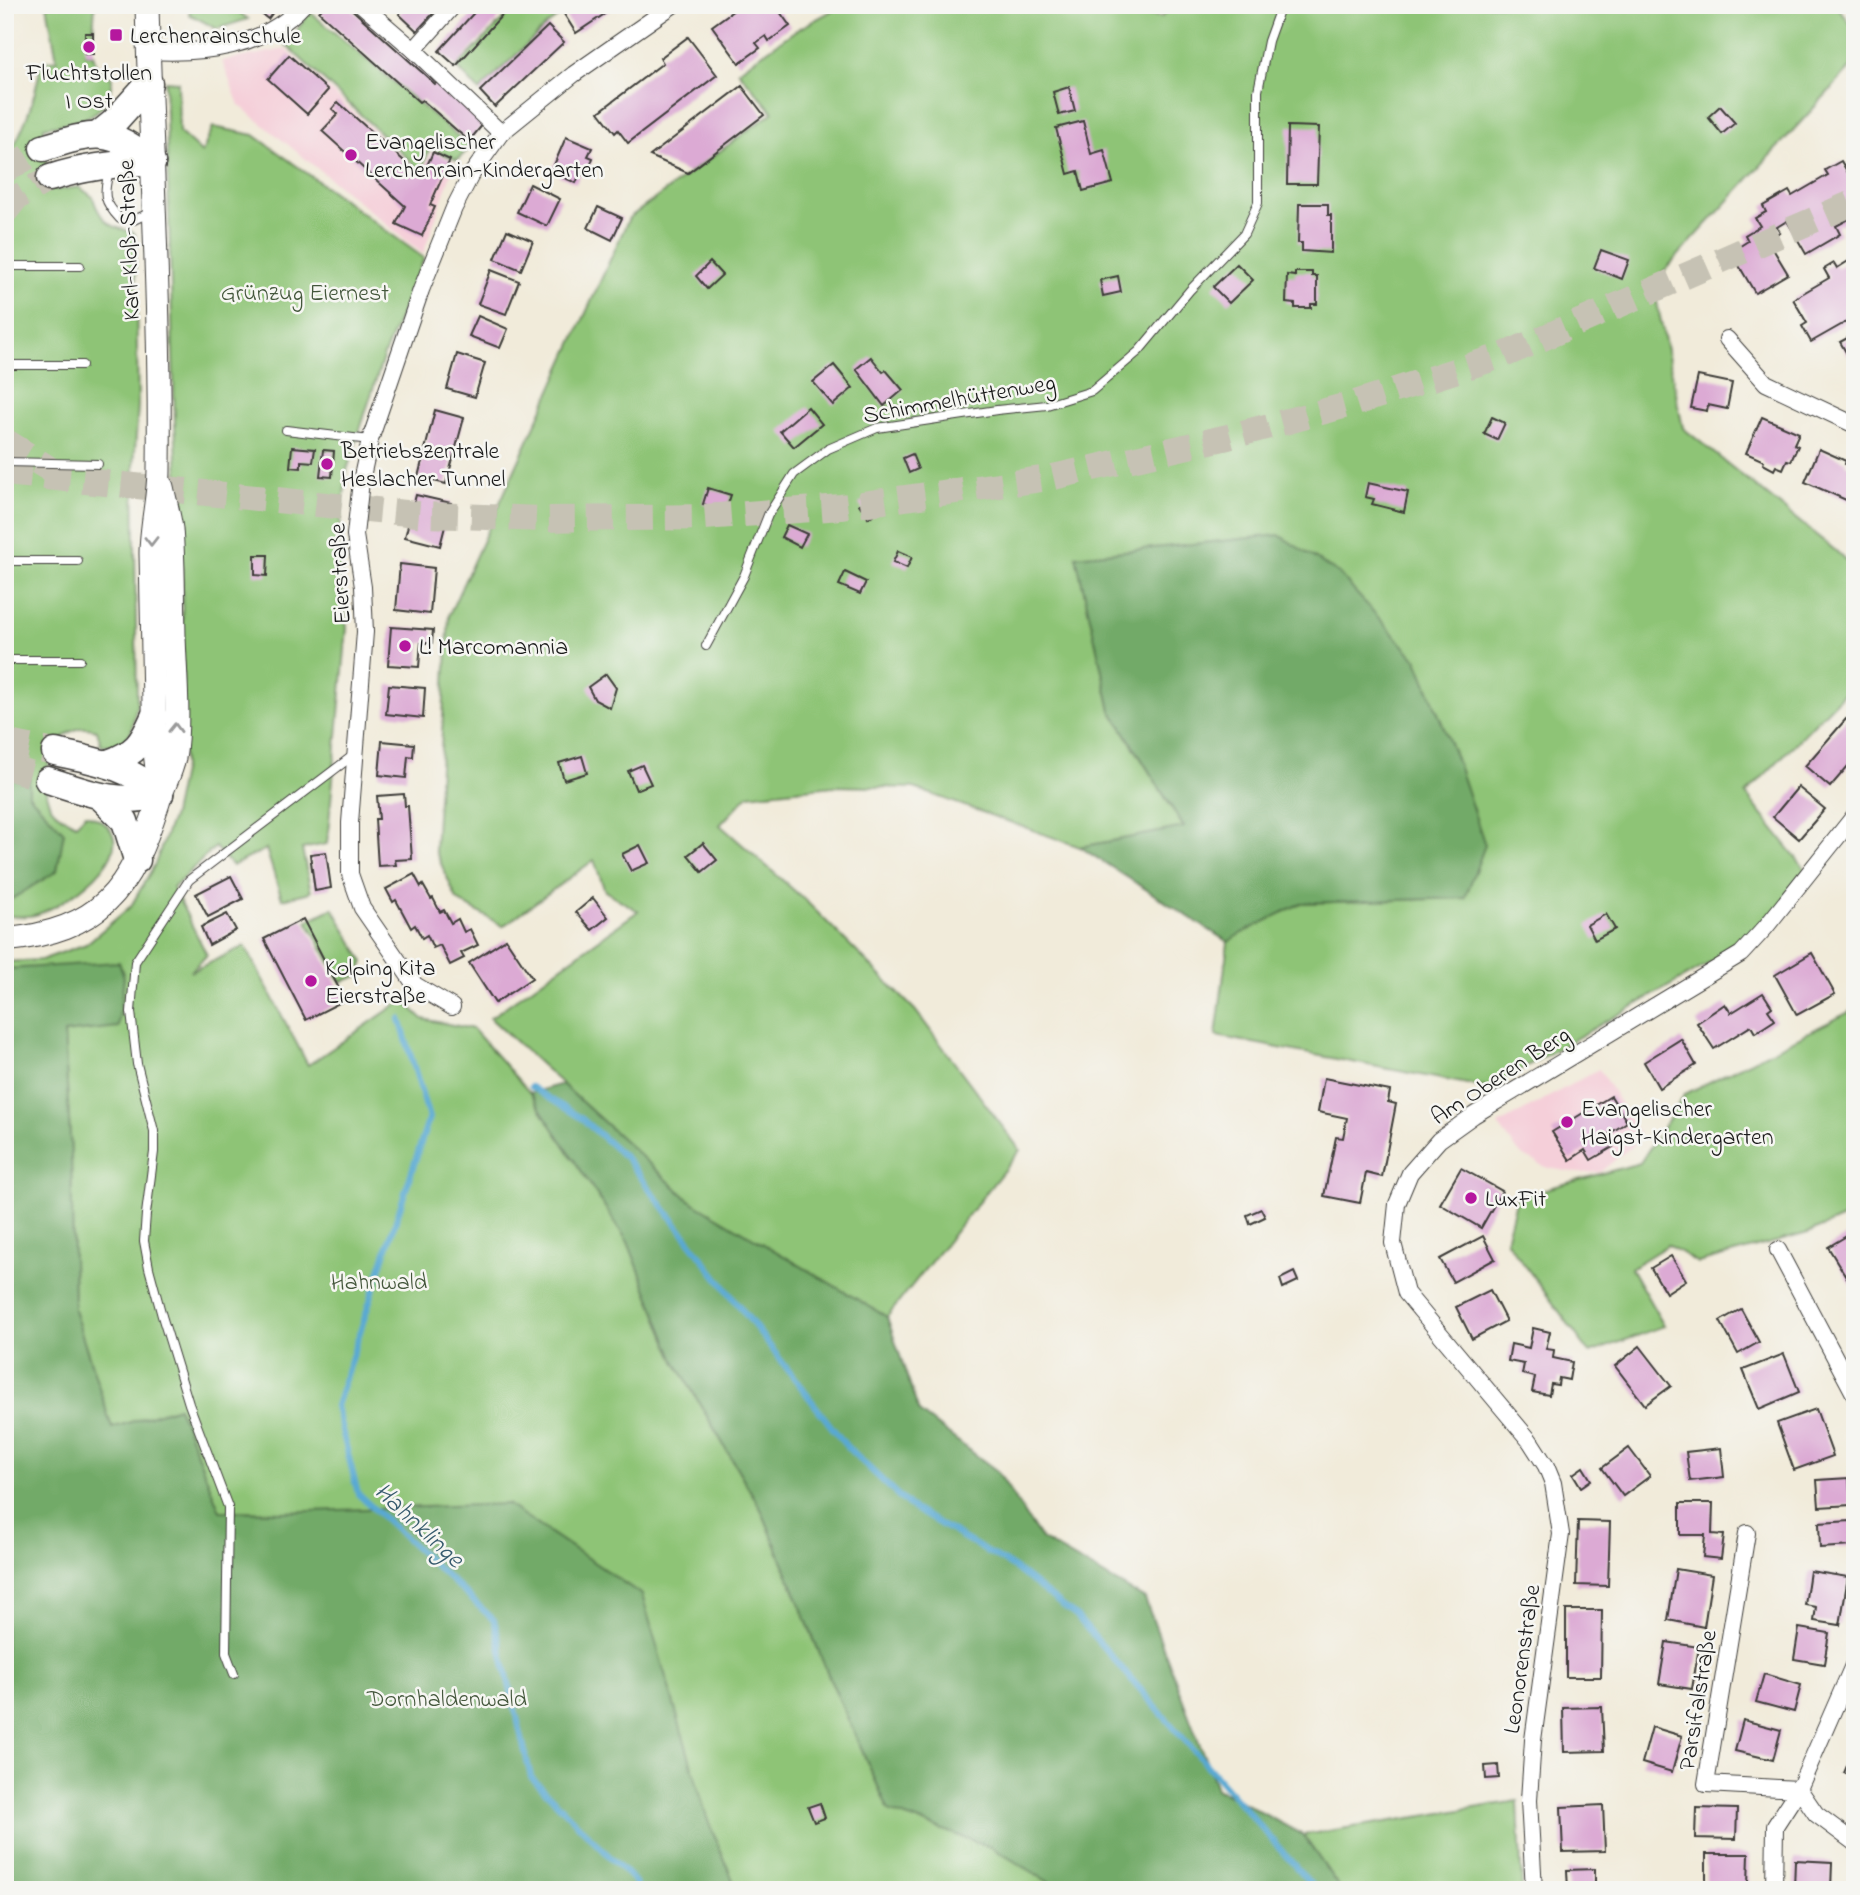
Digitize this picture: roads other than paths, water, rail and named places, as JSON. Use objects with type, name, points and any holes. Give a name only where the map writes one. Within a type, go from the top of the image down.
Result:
[{"type":"main road","name":"Karl-Kloß-Straße","points":[[147,5],[159,473],[151,528],[154,717],[160,794]]},
{"type":"main road","points":[[114,135],[113,123],[149,83]]},
{"type":"main road","points":[[43,148],[71,139],[114,135],[134,147],[152,163]]},
{"type":"main road","points":[[50,178],[79,169],[111,164],[152,163]]},
{"type":"main road","name":"Karl-Kloß-Straße","points":[[5,940],[34,937],[61,930],[84,919],[107,901],[137,860],[174,760],[171,528],[159,473]]},
{"type":"main road","points":[[108,763],[128,755],[141,743],[154,717]]},
{"type":"main road","points":[[55,752],[108,763],[140,777],[160,794]]},
{"type":"main road","points":[[48,780],[101,797],[128,800],[160,794]]},
{"type":"main road","points":[[101,797],[125,821],[137,860]]},
{"type":"street","points":[[149,51],[180,53],[229,47],[267,34],[303,5]]},
{"type":"street","points":[[362,5],[414,50],[501,133]]},
{"type":"street","points":[[414,50],[454,5]]},
{"type":"street","name":"Eierstraße","points":[[452,1007],[415,985],[362,908],[350,874],[349,823],[365,632],[363,587],[355,535],[361,481],[370,440],[421,290],[454,208],[471,175],[501,133],[574,74],[673,5]]},
{"type":"street","points":[[1727,339],[1766,383],[1855,425]]},
{"type":"street","name":"Am Oberen Berg","points":[[1530,1441],[1406,1293],[1393,1243],[1397,1205],[1410,1173],[1439,1140],[1474,1115],[1741,954],[1765,929],[1855,815]]},
{"type":"street","points":[[1778,1250],[1855,1395]]},
{"type":"street","name":"Leonorenstraße","points":[[1530,1441],[1553,1483],[1561,1534],[1533,1740],[1530,1800],[1534,1890]]},
{"type":"street","name":"Parsifalstraße","points":[[1747,1533],[1706,1784],[1799,1789]]},
{"type":"street","points":[[1774,1890],[1775,1826],[1799,1789],[1855,1661]]},
{"type":"street","points":[[1799,1789],[1816,1814],[1855,1843]]},
{"type":"lane","name":"Schimmelhüttenweg","points":[[706,646],[744,576],[768,515],[794,474],[828,449],[877,428],[1047,405],[1092,391],[1139,351],[1190,290],[1244,234],[1258,204],[1258,91],[1268,41],[1281,5]]},
{"type":"lane","points":[[134,114],[149,83]]},
{"type":"lane","points":[[114,135],[111,164],[104,191],[107,205],[120,219],[134,220],[153,211]]},
{"type":"lane","points":[[5,266],[80,266]]},
{"type":"lane","points":[[5,365],[82,365]]},
{"type":"lane","points":[[286,430],[370,440]]},
{"type":"lane","points":[[5,462],[98,464]]},
{"type":"lane","points":[[5,561],[78,561]]},
{"type":"lane","points":[[5,660],[80,660]]},
{"type":"lane","points":[[234,1674],[226,1653],[228,1507],[189,1404],[162,1316],[144,1241],[154,1152],[149,1107],[137,1064],[131,1012],[135,962],[189,880],[355,754]]},
{"type":"waterway","name":"Hahnklinge","points":[[400,1019],[429,1118],[336,1406],[358,1494],[494,1620],[531,1777],[635,1882],[638,1890]]},
{"type":"waterway","points":[[531,1087],[581,1118],[626,1158],[847,1447],[909,1506],[1013,1567],[1077,1617],[1316,1890]]},
{"type":"tunnel","points":[[5,170],[43,148]]},
{"type":"tunnel","points":[[5,212],[16,198],[50,178]]},
{"type":"tunnel","points":[[5,473],[427,515],[545,519],[704,517],[841,507],[1049,478],[1228,437],[1355,403],[1504,355],[1855,202]]},
{"type":"tunnel","points":[[5,441],[59,475]]},
{"type":"tunnel","points":[[5,740],[55,752]]},
{"type":"tunnel","points":[[5,766],[48,780]]},
{"type":"place","name":"Lerchenrainschule","points":[[116,35]]},
{"type":"place","name":"Fluchtstollen I Ost","points":[[89,47]]},
{"type":"place","name":"Evangelischer Lerchenrain-Kindergarten","points":[[351,155]]},
{"type":"place","name":"Betriebszentrale Heslacher Tunnel","points":[[327,464]]},
{"type":"place","name":"L! Marcomannia","points":[[405,646]]},
{"type":"place","name":"Kolping Kita Eierstraße","points":[[311,981]]},
{"type":"place","name":"Evangelischer Haigst-Kindergarten","points":[[1567,1122]]},
{"type":"place","name":"LuxFit","points":[[1471,1198]]},
{"type":"park label","name":"Grünzug Eiernest","points":[[305,292]]},
{"type":"park label","name":"Hahnwald","points":[[379,1281]]},
{"type":"park label","name":"Dornhaldenwald","points":[[447,1698]]}]
